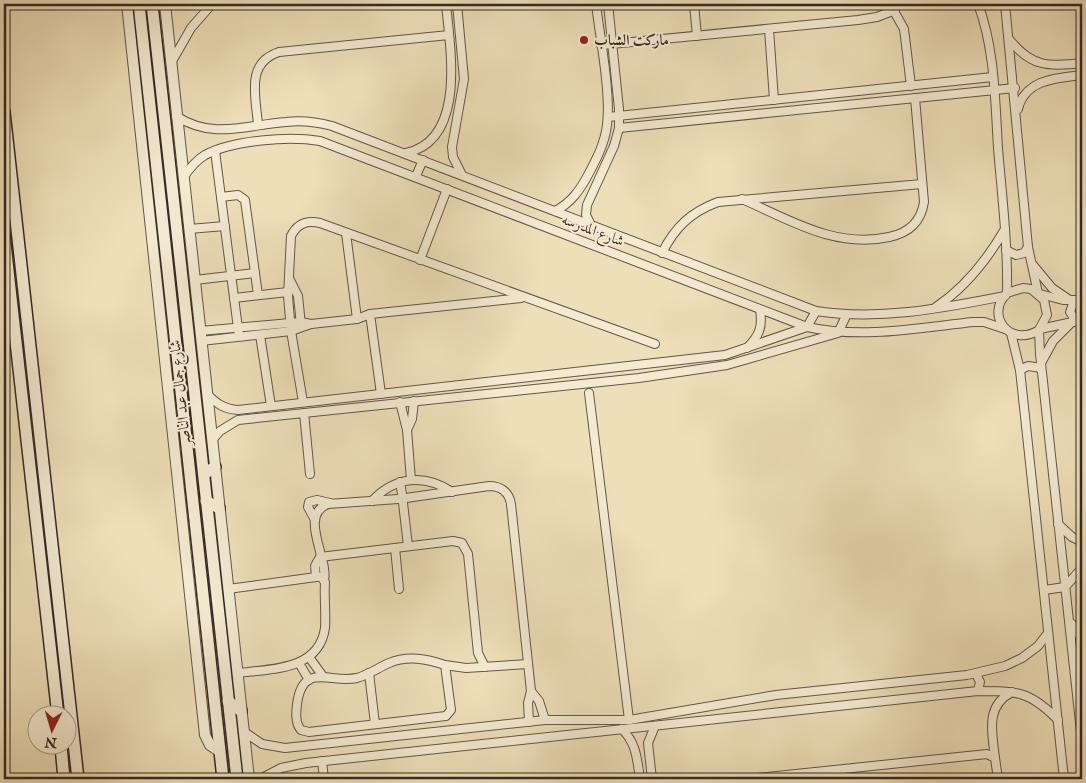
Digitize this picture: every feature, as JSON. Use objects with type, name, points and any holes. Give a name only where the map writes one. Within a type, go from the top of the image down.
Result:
[{"type":"main road","name":"شارع جمال عبد الناصر","points":[[139,4],[145,113],[184,477],[223,779]]},
{"type":"main road","name":"شارع جمال عبد الناصر","points":[[152,4],[237,779]]},
{"type":"main road","points":[[4,112],[70,706]]},
{"type":"main road","points":[[4,235],[57,706]]},
{"type":"main road","points":[[204,474],[215,467]]},
{"type":"main road","points":[[206,501],[219,508]]},
{"type":"main road","points":[[56,701],[64,706],[70,700]]},
{"type":"main road","points":[[228,701],[241,711]]},
{"type":"main road","points":[[62,756],[64,779]]},
{"type":"main road","points":[[75,756],[78,779]]},
{"type":"street","points":[[127,4],[145,113]]},
{"type":"street","points":[[165,4],[170,65],[249,779]]},
{"type":"street","points":[[166,22],[170,4]]},
{"type":"street","points":[[170,65],[190,28],[212,4]]},
{"type":"street","points":[[406,153],[424,147],[437,134],[452,82],[446,4]]},
{"type":"street","points":[[457,4],[464,79],[452,147],[453,157],[462,175]]},
{"type":"street","points":[[555,211],[573,198],[586,178],[603,141],[608,117],[596,4]]},
{"type":"street","points":[[591,225],[586,215],[587,205],[614,146],[620,115],[608,4]]},
{"type":"street","points":[[694,4],[697,36]]},
{"type":"street","points":[[978,4],[987,35],[993,78],[1005,229],[1006,294],[999,308],[999,316],[1008,331],[1020,370],[1064,779]]},
{"type":"street","points":[[1005,4],[1015,88],[1028,247],[1039,294],[1047,308],[1045,323],[1040,330],[1041,367],[1081,713],[1082,741]]},
{"type":"street","points":[[601,45],[868,18],[892,7],[905,34],[910,86]]},
{"type":"street","points":[[769,29],[774,100]]},
{"type":"street","points":[[253,143],[255,75],[258,66],[270,55],[279,52],[449,35]]},
{"type":"street","points":[[1009,40],[1024,56],[1042,64],[1082,63]]},
{"type":"street","points":[[1017,116],[1019,105],[1034,87],[1055,78],[1082,75]]},
{"type":"street","points":[[608,117],[993,78]]},
{"type":"street","points":[[619,128],[1015,88]]},
{"type":"street","points":[[742,199],[823,235],[862,241],[900,235],[915,224],[923,210],[915,98]]},
{"type":"street","name":"شارع المدرسه","points":[[176,116],[191,125],[207,130],[229,130],[254,125],[297,121],[318,123],[346,130],[816,311],[846,316],[881,315],[934,308],[1006,294]]},
{"type":"street","name":"شارع المدرسه","points":[[183,178],[196,161],[215,151],[253,143],[296,138],[320,141],[416,176],[807,327],[838,333],[876,332],[984,322],[1008,331]]},
{"type":"street","points":[[215,151],[239,336]]},
{"type":"street","points":[[416,176],[423,160]]},
{"type":"street","points":[[662,253],[674,231],[693,214],[718,202],[922,184]]},
{"type":"street","points":[[420,260],[448,189]]},
{"type":"street","points":[[221,197],[238,195],[245,200],[258,295]]},
{"type":"street","points":[[303,402],[290,327],[288,251],[291,236],[299,225],[313,221],[655,344]]},
{"type":"street","points":[[189,230],[225,226]]},
{"type":"street","points":[[934,308],[953,295],[976,272],[1005,229]]},
{"type":"street","points":[[346,233],[357,319]]},
{"type":"street","points":[[1006,250],[1013,254],[1020,254],[1028,247]]},
{"type":"street","points":[[1030,260],[1044,280],[1076,300]]},
{"type":"street","points":[[195,280],[255,273]]},
{"type":"street","points":[[290,280],[298,296],[301,325]]},
{"type":"street","points":[[1006,294],[1023,288],[1039,294],[1076,300]]},
{"type":"street","points":[[234,298],[288,292]]},
{"type":"street","points":[[201,336],[260,335],[301,325],[357,319],[370,314],[524,298]]},
{"type":"street","points":[[1076,300],[1070,312],[1077,321]]},
{"type":"street","points":[[746,349],[760,333],[762,319],[760,310]]},
{"type":"street","points":[[207,394],[227,410],[247,409],[725,355],[807,327],[816,311]]},
{"type":"street","points":[[370,314],[382,394]]},
{"type":"street","points":[[212,440],[230,424],[249,419],[581,384],[727,365],[838,333],[846,316]]},
{"type":"street","points":[[1008,331],[1026,336],[1040,330],[1077,321]]},
{"type":"street","points":[[1041,367],[1053,341],[1077,321]]},
{"type":"street","points":[[201,336],[238,328],[290,327]]},
{"type":"street","points":[[260,335],[271,406]]},
{"type":"street","points":[[1020,370],[1028,366],[1041,367]]},
{"type":"street","points":[[579,372],[581,384]]},
{"type":"street","points":[[589,393],[630,720]]},
{"type":"street","points":[[407,430],[412,419],[414,401]]},
{"type":"street","points":[[400,402],[407,430],[411,480]]},
{"type":"street","points":[[247,409],[249,419]]},
{"type":"street","points":[[304,413],[310,474]]},
{"type":"street","points":[[372,501],[385,489],[400,482],[411,480],[433,482],[452,492]]},
{"type":"street","points":[[400,482],[408,546]]},
{"type":"street","points":[[315,520],[320,508],[332,504],[402,498],[494,486],[504,490],[510,499],[531,691],[528,703],[529,722]]},
{"type":"street","points":[[237,673],[299,663],[309,657],[319,644],[324,629],[324,564],[320,557],[315,520],[308,507],[311,500],[332,504]]},
{"type":"street","points":[[1058,524],[1072,537],[1082,542]]},
{"type":"street","points":[[320,557],[453,541],[465,546],[468,554],[478,653],[485,667]]},
{"type":"street","points":[[394,548],[399,589]]},
{"type":"street","points":[[316,577],[315,566],[320,557]]},
{"type":"street","points":[[1044,590],[1065,587],[1082,568]]},
{"type":"street","points":[[228,589],[316,577],[324,580]]},
{"type":"street","points":[[1069,617],[1082,641]]},
{"type":"street","points":[[243,731],[252,739],[274,747],[304,746],[545,720],[630,720],[776,695],[976,674],[1005,666],[1022,658],[1038,646],[1048,633]]},
{"type":"street","points":[[473,668],[478,653]]},
{"type":"street","points":[[309,657],[322,676]]},
{"type":"street","points":[[445,665],[451,710],[448,715],[309,732],[301,730],[298,726],[297,707],[300,691],[309,680],[322,676],[347,679],[369,673],[390,663],[411,658],[473,668],[528,664]]},
{"type":"street","points":[[299,663],[309,680]]},
{"type":"street","points":[[369,673],[375,724]]},
{"type":"street","points":[[976,674],[980,682],[978,691]]},
{"type":"street","points":[[531,691],[539,701],[545,720]]},
{"type":"street","points":[[260,779],[282,768],[322,761],[978,691],[1013,691],[1036,700],[1058,720]]},
{"type":"street","points":[[998,779],[991,718],[997,704],[1013,691]]},
{"type":"street","points":[[776,695],[778,712]]},
{"type":"street","points":[[652,779],[648,749],[650,737],[656,726]]},
{"type":"street","points":[[455,729],[458,747]]},
{"type":"street","points":[[622,729],[636,750],[640,779]]},
{"type":"street","points":[[304,746],[300,750],[299,756],[306,763]]},
{"type":"street","points":[[636,750],[643,746],[648,749]]},
{"type":"street","points":[[748,779],[780,778],[981,754],[995,758]]},
{"type":"street","points":[[322,761],[324,779]]},
{"type":"place","name":"ماركت الشباب","points":[[584,40]]}]
